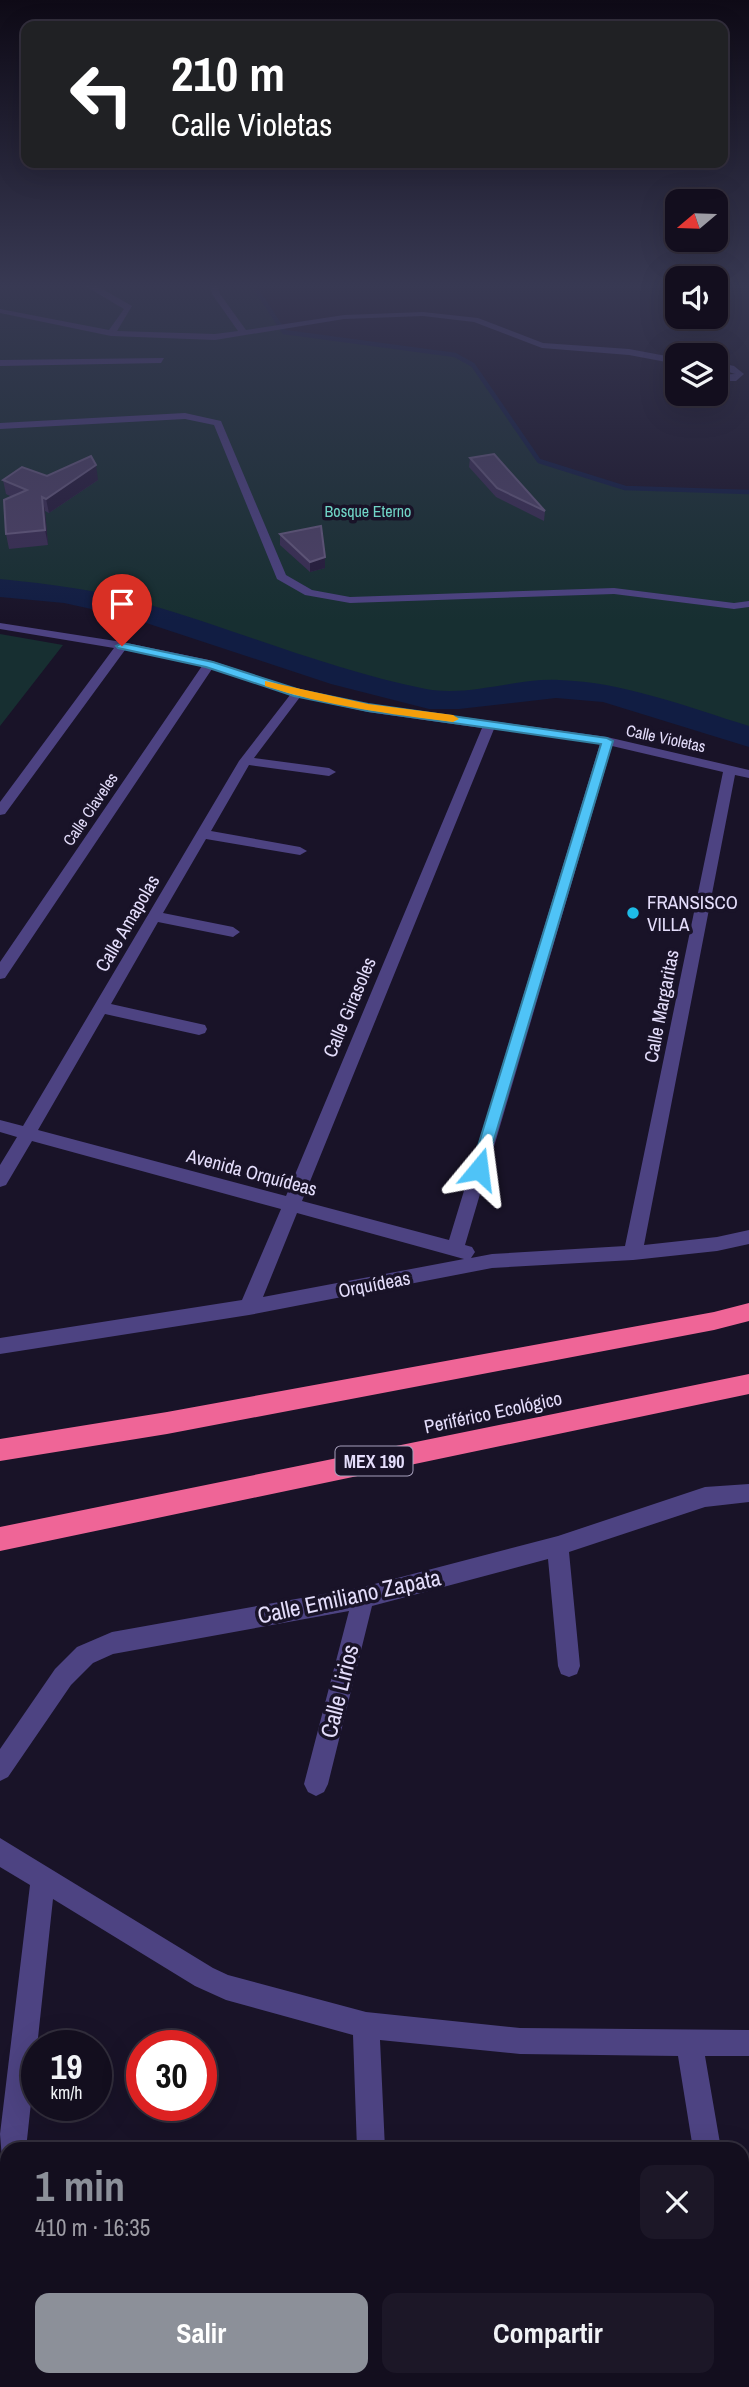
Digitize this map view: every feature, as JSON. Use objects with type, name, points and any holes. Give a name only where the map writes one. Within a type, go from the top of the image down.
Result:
[{"type":"highway","points":[[0,1450],[181,1420],[700,1324],[749,1312]]},
{"type":"highway","name":"Periférico Ecológico","points":[[0,1539],[749,1384]]},
{"type":"street","points":[[0,426],[185,416],[218,423],[281,577],[309,593],[350,600],[614,592],[734,606],[749,604]]},
{"type":"street","name":"Calle Violetas","points":[[0,626],[122,646],[209,664],[298,693],[368,708],[607,741],[749,774]]},
{"type":"street","points":[[0,811],[122,646]]},
{"type":"street","name":"Calle Claveles","points":[[0,974],[209,664]]},
{"type":"street","name":"Calle Amapolas","points":[[0,1180],[245,761],[298,693]]},
{"type":"street","name":"Calle Girasoles","points":[[249,1307],[490,724]]},
{"type":"street","points":[[455,1249],[607,741]]},
{"type":"street","points":[[245,761],[329,772]]},
{"type":"street","name":"Calle Margaritas","points":[[633,1253],[730,768]]},
{"type":"street","points":[[202,834],[300,851]]},
{"type":"street","points":[[153,916],[233,932]]},
{"type":"street","points":[[100,1007],[200,1029]]},
{"type":"street","name":"Avenida Orquídeas","points":[[0,1126],[290,1203],[492,1261]]},
{"type":"street","name":"Orquídeas","points":[[0,1346],[249,1307],[492,1261],[633,1253],[718,1244],[749,1237]]},
{"type":"street","name":"Calle Emiliano Zapata","points":[[0,1769],[63,1677],[85,1655],[112,1643],[363,1598],[558,1546],[705,1497],[749,1493]]},
{"type":"street","points":[[558,1546],[569,1666]]},
{"type":"street","name":"Calle Lirios","points":[[316,1784],[363,1598]]},
{"type":"street","points":[[0,1850],[43,1880],[204,1977],[226,1987],[366,2025],[520,2041],[749,2043]]},
{"type":"street","points":[[13,2142],[43,1880]]},
{"type":"street","points":[[366,2025],[371,2142]]},
{"type":"street","points":[[690,2043],[706,2142]]},
{"type":"green space","name":"Bosque Eterno","points":[[0,397],[496,397],[540,461],[625,488],[749,492],[749,737],[606,693],[556,689],[459,699],[429,699],[342,677],[135,610],[65,594],[0,588]]},
{"type":"green space","points":[[0,634],[63,645],[0,726]]},
{"type":"building","points":[[494,454],[545,511],[497,488],[470,458]]},
{"type":"building","points":[[91,456],[96,465],[46,499],[42,497],[45,530],[6,534],[4,500],[27,490],[3,480],[22,467],[47,476]]},
{"type":"building","points":[[321,526],[325,557],[310,562],[280,534]]},
{"type":"waterway","points":[[495,397],[539,461],[625,488],[749,492]]},
{"type":"waterway","points":[[0,588],[64,594],[136,610],[342,677],[429,699],[459,699],[556,689],[606,693],[749,737]]},
{"type":"slow traffic","points":[[269,684],[368,708],[453,719]]},
{"type":"place","name":"FRANSISCO VILLA","points":[[633,913]]},
{"type":"route","points":[[122,646],[209,664],[298,693],[368,708],[607,741],[479,1169]]}]
